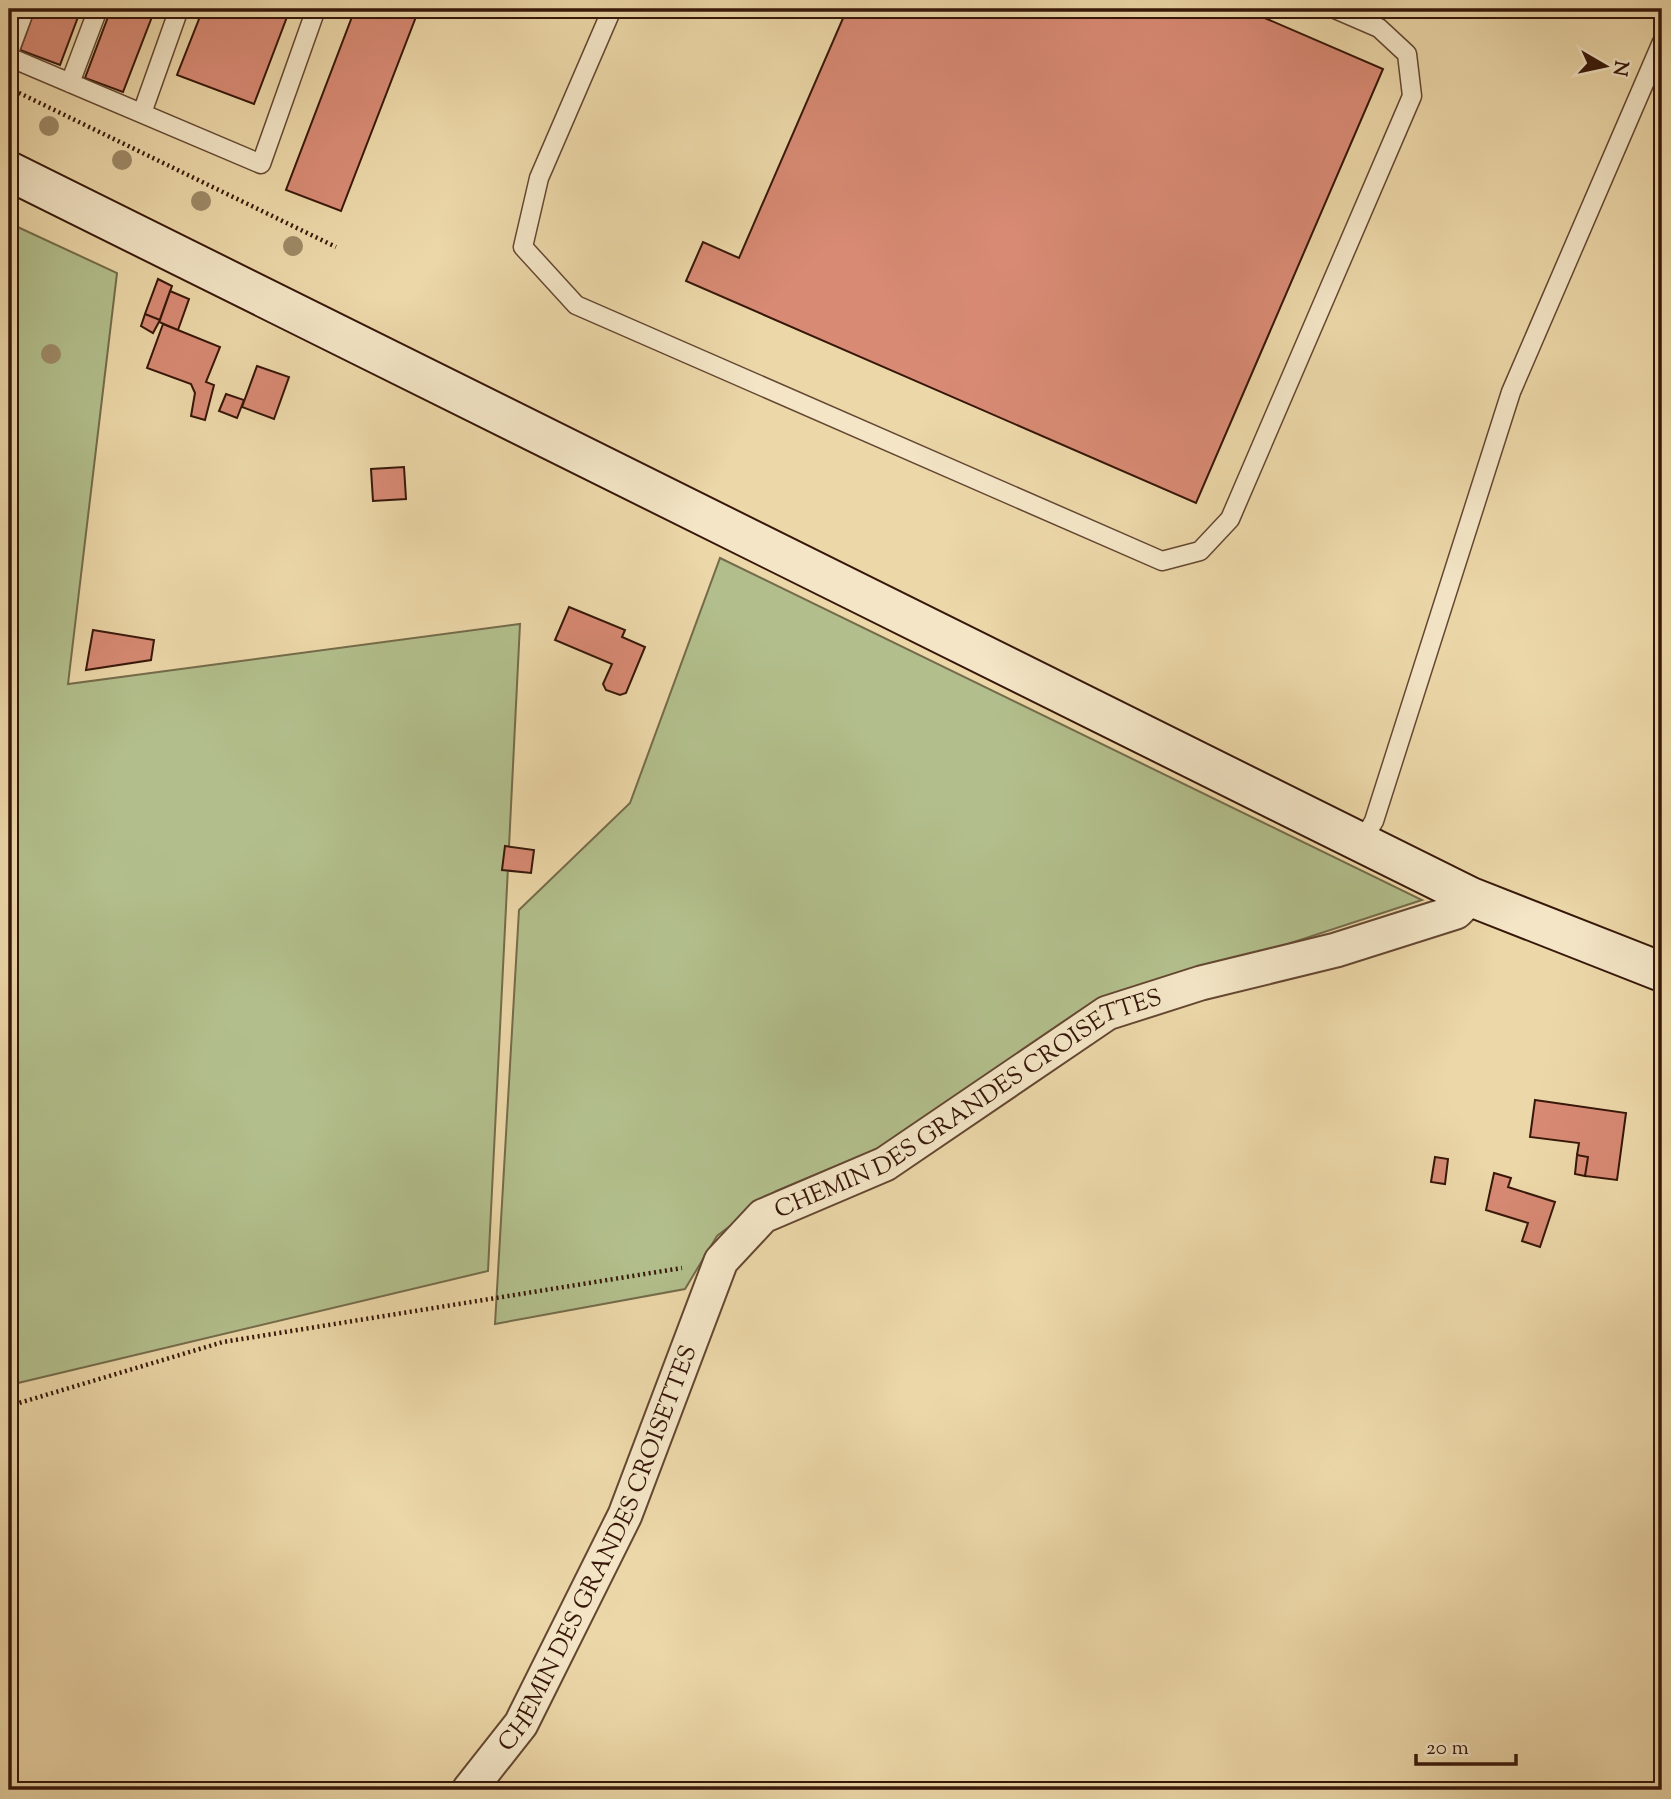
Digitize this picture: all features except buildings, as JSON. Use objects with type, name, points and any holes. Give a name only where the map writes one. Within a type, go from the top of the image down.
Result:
[{"type":"main road","points":[[9,171],[1471,897],[1662,972]]},
{"type":"street","name":"CHEMIN DES GRANDES CROISETTES","points":[[469,1790],[521,1724],[625,1515],[721,1261],[763,1216],[885,1164],[1107,1013],[1201,983],[1336,950],[1456,912],[1471,897]]},
{"type":"lane","points":[[25,9],[9,55],[261,164],[316,9]]},
{"type":"lane","points":[[70,83],[98,9]]},
{"type":"lane","points":[[142,113],[179,9]]},
{"type":"lane","points":[[612,9],[538,178],[523,247],[576,305],[1161,561],[1200,551],[1230,519],[1412,96],[1407,54],[1379,28],[1335,9]]},
{"type":"lane","points":[[1361,843],[1374,821],[1511,392],[1662,41]]},
{"type":"path","points":[[9,88],[336,247]]},
{"type":"path","points":[[9,1406],[223,1342],[721,1261]]},
{"type":"green space","points":[[9,223],[117,273],[68,684],[520,624],[488,1271],[18,1383],[9,1348]]},
{"type":"green space","points":[[720,558],[1422,900],[1098,1006],[884,1146],[776,1191],[717,1236],[685,1289],[495,1324],[519,910],[630,803]]}]
